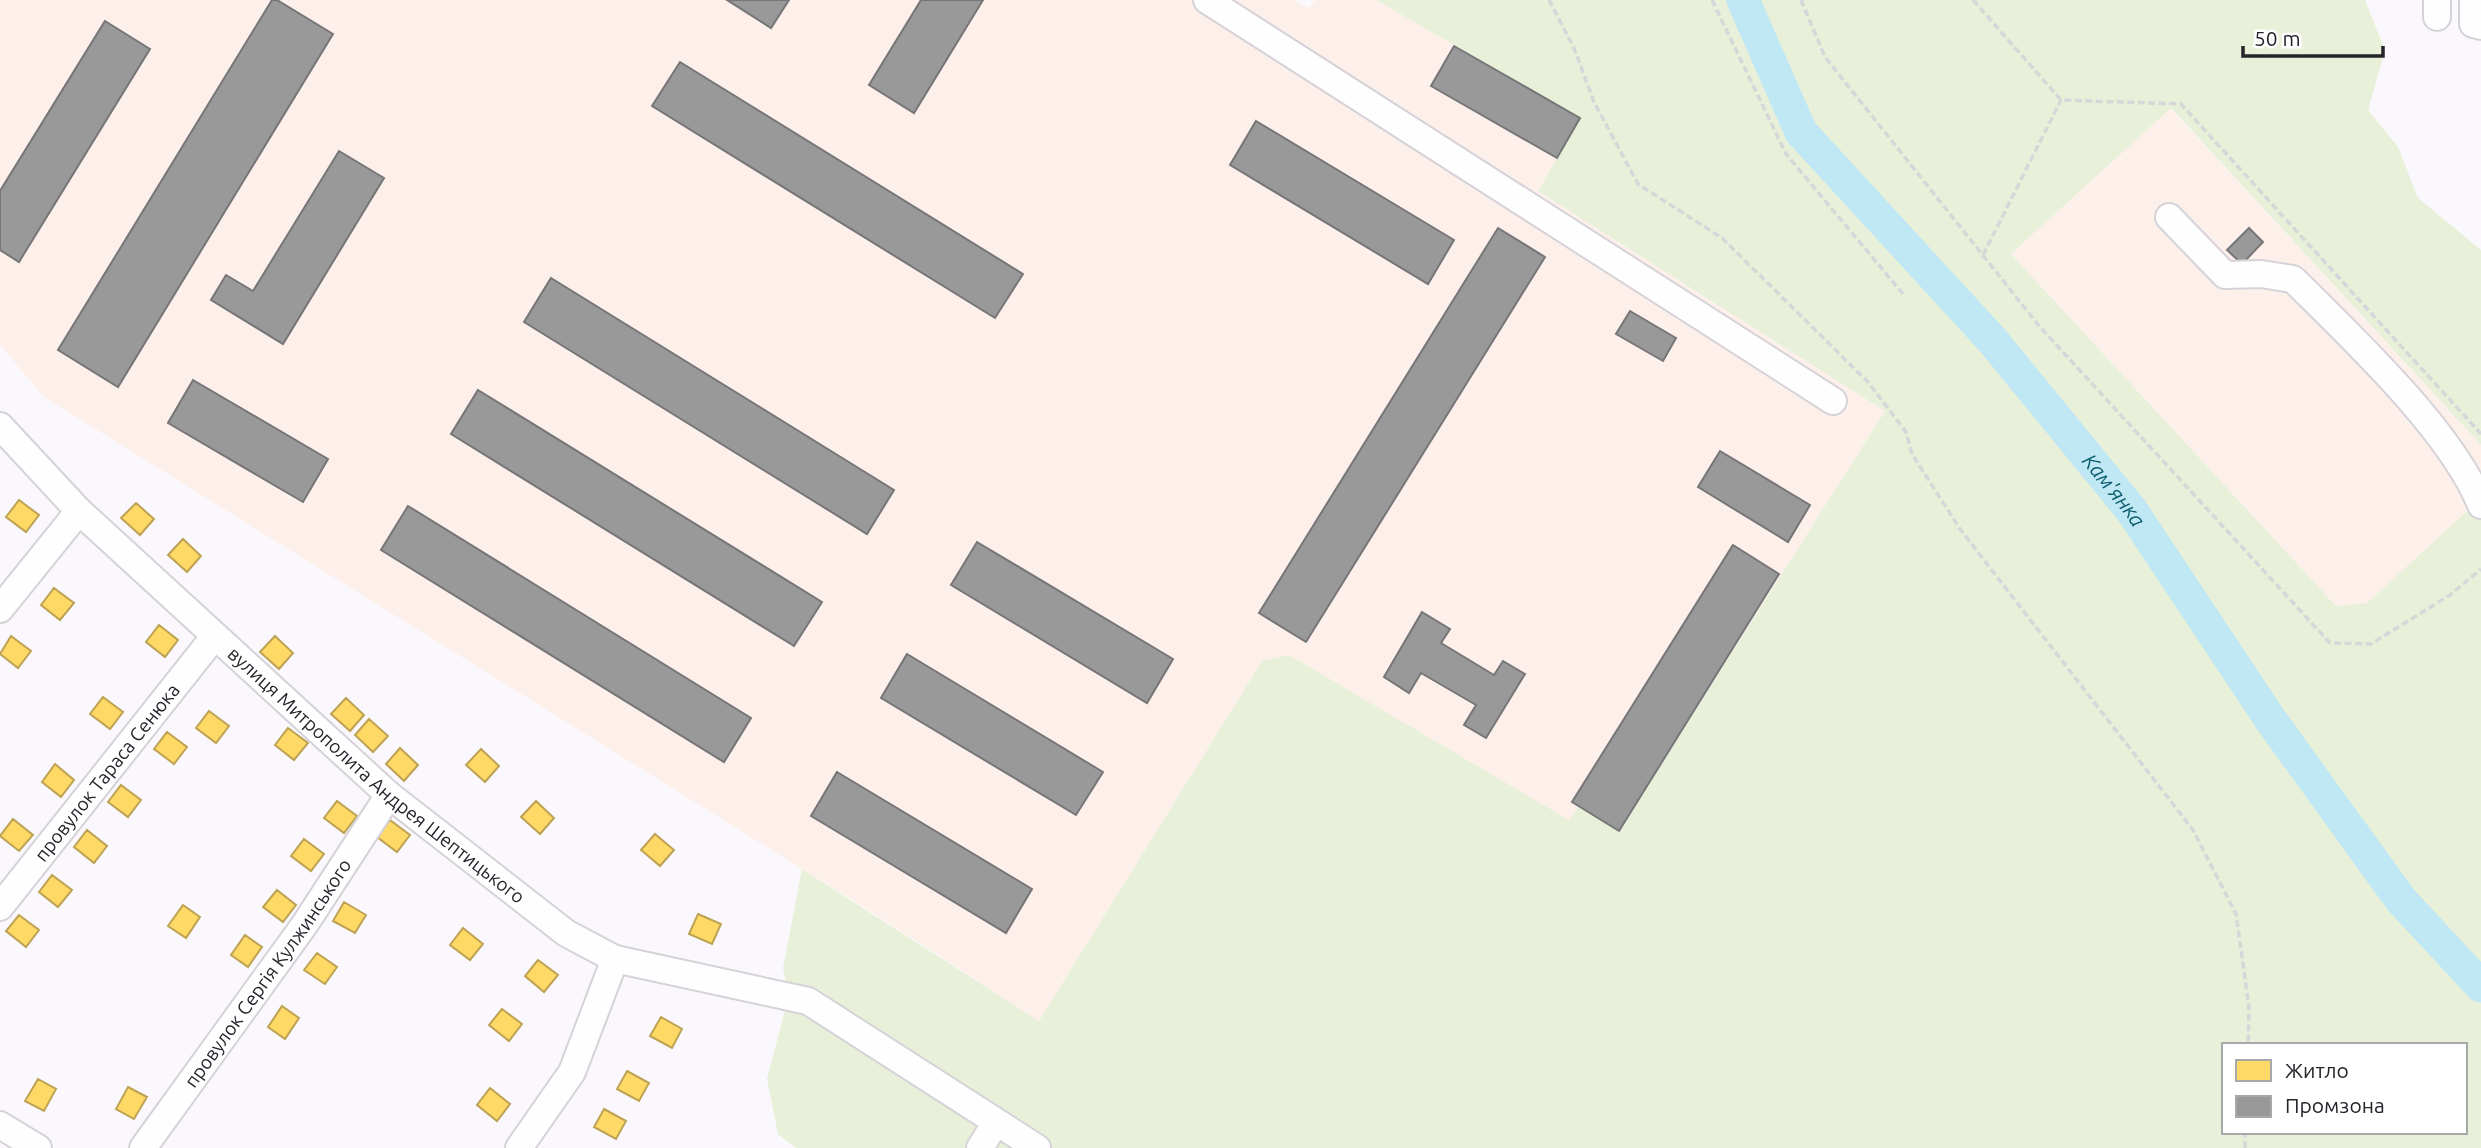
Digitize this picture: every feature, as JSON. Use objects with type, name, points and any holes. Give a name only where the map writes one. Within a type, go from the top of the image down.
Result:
[{"type":"street","points":[[1207,0],[1833,401]]},
{"type":"street","points":[[2473,0],[2473,24],[2481,26]]},
{"type":"street","points":[[2169,217],[2225,275],[2261,274],[2293,279],[2426,420],[2474,488],[2481,505]]},
{"type":"street","name":"вулиця Митрополита Андрея Шептицького","points":[[0,426],[79,511],[389,795],[566,933],[615,959],[808,1001],[1037,1148]]},
{"type":"street","points":[[0,609],[79,511]]},
{"type":"street","name":"провулок Тараса Сенюка","points":[[0,907],[214,637]]},
{"type":"street","name":"провулок Сергія Кулжинського","points":[[143,1148],[305,924],[389,795]]},
{"type":"street","points":[[519,1148],[572,1072],[615,959]]},
{"type":"street","points":[[980,1148],[996,1122]]},
{"type":"street","points":[[0,1125],[38,1148]]},
{"type":"path","points":[[1549,0],[1574,48],[1594,102],[1638,184],[1722,238],[1868,382],[1906,432],[1912,454],[1960,529],[2193,830],[2236,914],[2249,1007],[2248,1043]]},
{"type":"path","points":[[1712,0],[1786,153],[1903,294]]},
{"type":"path","points":[[1801,0],[1825,57],[2040,327],[2330,643],[2371,644],[2450,595],[2481,569]]},
{"type":"path","points":[[1973,0],[2061,100],[2181,104],[2481,434]]},
{"type":"path","points":[[1983,255],[2061,100]]},
{"type":"shaded area","points":[[0,0],[1293,0],[1309,8],[1315,0],[1376,0],[1580,118],[1538,191],[1885,411],[1619,831],[1579,807],[1570,820],[1262,661],[1039,1021],[873,913],[44,397],[0,345]]},
{"type":"shaded area","points":[[2170,108],[2481,445],[2481,498],[2367,603],[2336,606],[2011,254]]},
{"type":"green space","points":[[1376,0],[2365,0],[2385,50],[2368,110],[2398,147],[2418,198],[2481,250],[2481,445],[2171,108],[2011,254],[2336,606],[2367,603],[2481,498],[2481,1148],[796,1148],[778,1134],[767,1079],[789,995],[783,968],[802,869],[1039,1021],[1262,661],[1289,655],[1569,820],[1579,806],[1619,831],[1885,411],[1538,191],[1580,118]]},
{"type":"building: Житло","points":[[19,500],[39,515],[26,532],[6,517]]},
{"type":"building: Житло","points":[[136,503],[154,519],[140,535],[121,518]]},
{"type":"building: Житло","points":[[183,539],[201,556],[187,572],[168,555]]},
{"type":"building: Житло","points":[[54,588],[74,603],[60,620],[41,605]]},
{"type":"building: Житло","points":[[159,625],[178,640],[165,657],[146,642]]},
{"type":"building: Житло","points":[[11,636],[31,651],[18,668],[0,654]]},
{"type":"building: Житло","points":[[275,636],[293,653],[279,669],[260,652]]},
{"type":"building: Житло","points":[[103,697],[123,712],[110,729],[90,714]]},
{"type":"building: Житло","points":[[346,698],[364,715],[350,731],[331,714]]},
{"type":"building: Житло","points":[[209,711],[229,726],[216,743],[196,728]]},
{"type":"building: Житло","points":[[369,719],[388,736],[373,752],[355,735]]},
{"type":"building: Житло","points":[[288,728],[308,743],[294,760],[275,745]]},
{"type":"building: Житло","points":[[167,732],[187,747],[174,764],[154,749]]},
{"type":"building: Житло","points":[[400,748],[418,765],[404,781],[386,764]]},
{"type":"building: Житло","points":[[481,749],[499,766],[485,782],[466,765]]},
{"type":"building: Житло","points":[[55,764],[74,780],[61,797],[42,782]]},
{"type":"building: Житло","points":[[121,785],[141,800],[128,817],[108,802]]},
{"type":"building: Житло","points":[[337,801],[357,816],[344,833],[324,818]]},
{"type":"building: Житло","points":[[536,801],[554,818],[540,834],[521,817]]},
{"type":"building: Житло","points":[[13,819],[33,835],[19,851],[0,836]]},
{"type":"building: Житло","points":[[390,820],[410,835],[397,852],[377,837]]},
{"type":"building: Житло","points":[[87,830],[107,846],[94,863],[74,847]]},
{"type":"building: Житло","points":[[655,834],[674,850],[660,866],[641,850]]},
{"type":"building: Житло","points":[[304,839],[324,854],[311,871],[291,856]]},
{"type":"building: Житло","points":[[52,875],[72,890],[58,907],[39,892]]},
{"type":"building: Житло","points":[[277,890],[296,905],[283,922],[263,907]]},
{"type":"building: Житло","points":[[344,902],[366,915],[355,933],[333,921]]},
{"type":"building: Житло","points":[[183,905],[200,917],[186,938],[168,926]]},
{"type":"building: Житло","points":[[698,914],[721,924],[712,944],[689,934]]},
{"type":"building: Житло","points":[[19,915],[39,930],[26,947],[6,931]]},
{"type":"building: Житло","points":[[463,928],[483,944],[470,960],[450,945]]},
{"type":"building: Житло","points":[[245,935],[262,947],[248,967],[231,955]]},
{"type":"building: Житло","points":[[317,953],[337,967],[325,984],[304,970]]},
{"type":"building: Житло","points":[[538,960],[558,975],[544,992],[525,976]]},
{"type":"building: Житло","points":[[282,1006],[299,1018],[285,1039],[268,1027]]},
{"type":"building: Житло","points":[[502,1009],[522,1024],[509,1041],[489,1025]]},
{"type":"building: Житло","points":[[661,1017],[682,1029],[672,1048],[650,1036]]},
{"type":"building: Житло","points":[[627,1071],[649,1083],[639,1101],[617,1089]]},
{"type":"building: Житло","points":[[38,1079],[56,1089],[44,1111],[25,1101]]},
{"type":"building: Житло","points":[[128,1087],[147,1097],[134,1119],[116,1109]]},
{"type":"building: Житло","points":[[490,1088],[510,1104],[497,1121],[477,1105]]},
{"type":"building: Житло","points":[[604,1109],[626,1121],[616,1139],[594,1127]]},
{"type":"building: Промзона","points":[[272,0],[277,0],[333,34],[118,387],[58,350]]},
{"type":"building: Промзона","points":[[727,0],[789,0],[771,28]]},
{"type":"building: Промзона","points":[[921,0],[983,0],[914,113],[869,85]]},
{"type":"building: Промзона","points":[[105,21],[150,49],[19,262],[0,250],[0,191]]},
{"type":"building: Промзона","points":[[1454,46],[1580,118],[1557,158],[1431,86]]},
{"type":"building: Промзона","points":[[680,62],[1023,274],[995,318],[652,106]]},
{"type":"building: Промзона","points":[[1256,121],[1454,240],[1428,284],[1230,165]]},
{"type":"building: Промзона","points":[[339,151],[384,178],[283,344],[211,300],[226,275],[253,291]]},
{"type":"building: Промзона","points":[[1498,228],[1545,257],[1306,642],[1259,613]]},
{"type":"building: Промзона","points":[[2249,228],[2263,242],[2242,264],[2227,250]]},
{"type":"building: Промзона","points":[[551,278],[894,490],[867,534],[524,322]]},
{"type":"building: Промзона","points":[[1630,311],[1676,338],[1663,361],[1616,334]]},
{"type":"building: Промзона","points":[[193,380],[328,459],[303,502],[168,423]]},
{"type":"building: Промзона","points":[[478,390],[822,602],[794,646],[451,434]]},
{"type":"building: Промзона","points":[[1720,451],[1810,505],[1788,542],[1698,487]]},
{"type":"building: Промзона","points":[[408,506],[751,718],[724,762],[381,550]]},
{"type":"building: Промзона","points":[[977,542],[1173,659],[1147,703],[951,585]]},
{"type":"building: Промзона","points":[[1733,545],[1779,574],[1619,831],[1572,802]]},
{"type":"building: Промзона","points":[[1422,612],[1450,629],[1441,643],[1494,675],[1503,661],[1525,674],[1486,738],[1464,725],[1476,705],[1421,673],[1409,693],[1384,677]]},
{"type":"building: Промзона","points":[[907,654],[1103,772],[1076,815],[881,698]]},
{"type":"building: Промзона","points":[[837,772],[1032,889],[1006,933],[811,816]]},
{"type":"waterway","name":"Кам'янка","points":[[1743,0],[1801,132],[1993,341],[2132,511],[2270,719],[2401,900],[2481,986]]}]
